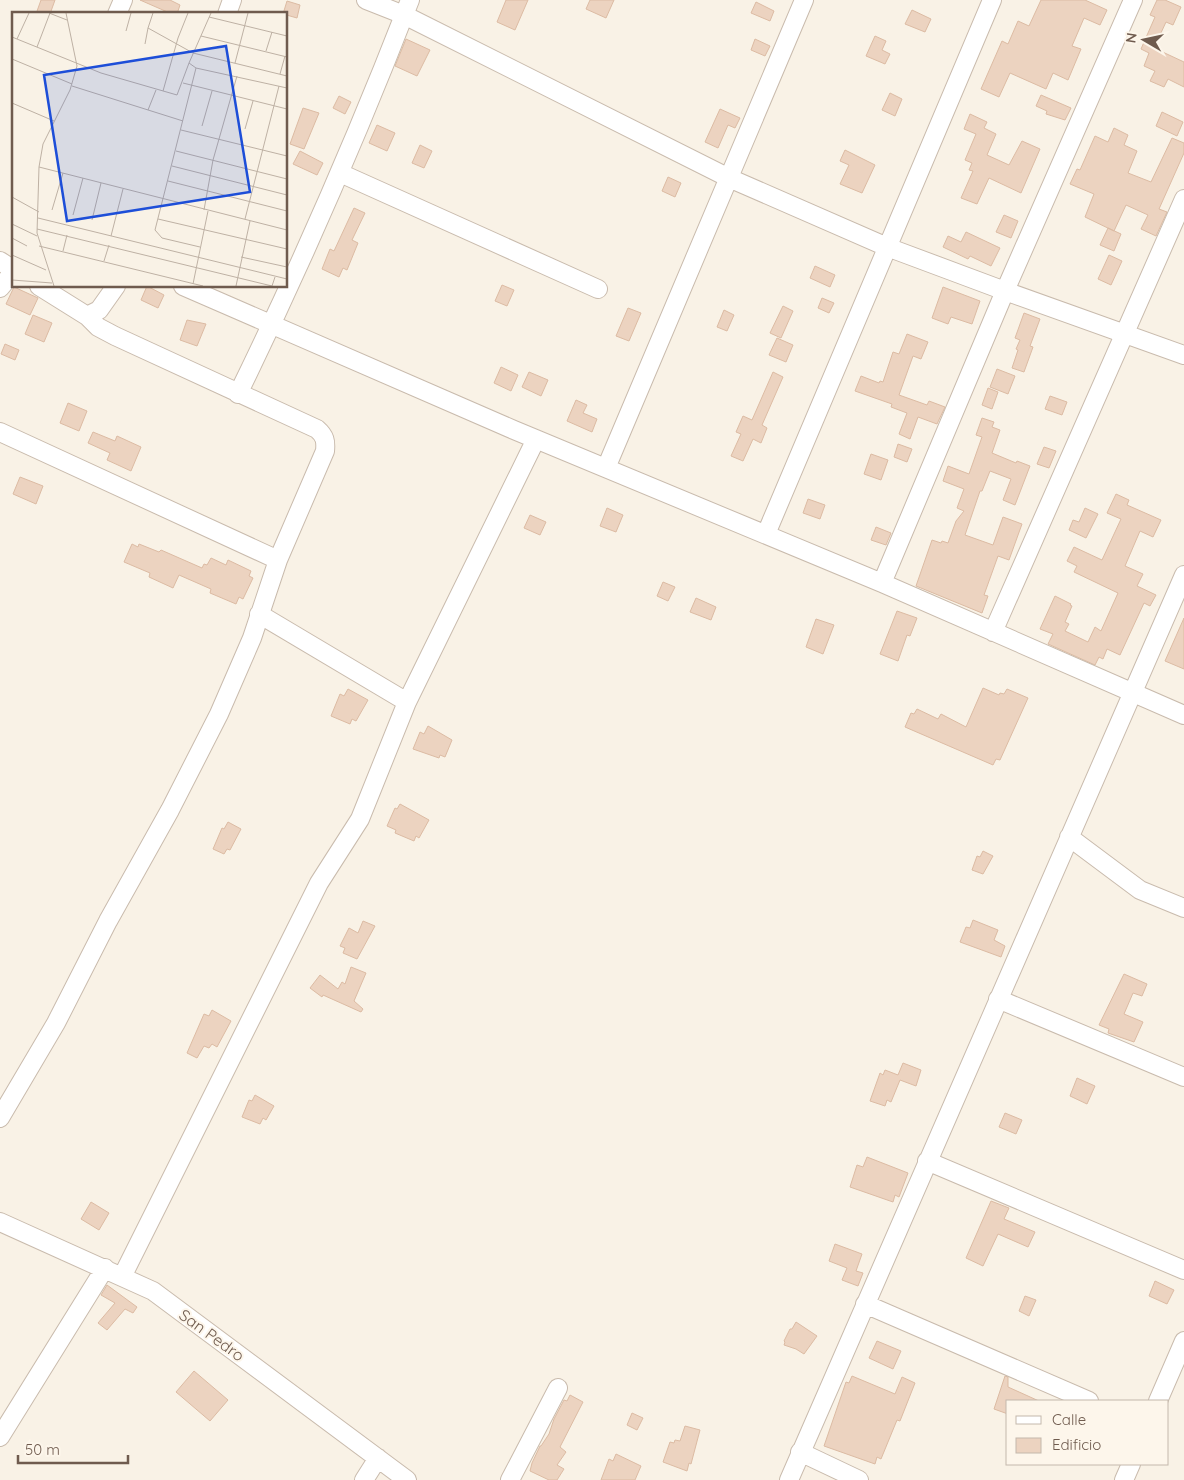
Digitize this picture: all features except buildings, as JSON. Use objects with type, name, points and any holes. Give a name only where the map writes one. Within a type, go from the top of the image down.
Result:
[{"type":"street","points":[[118,12],[123,0]]},
{"type":"street","points":[[228,12],[232,0]]},
{"type":"street","points":[[366,0],[407,7],[729,178],[888,246],[1005,292],[1184,355]]},
{"type":"street","points":[[606,468],[804,0]]},
{"type":"street","points":[[766,534],[992,0]]},
{"type":"street","points":[[882,583],[1005,292],[1133,0]]},
{"type":"street","points":[[238,394],[340,174],[407,7]]},
{"type":"street","points":[[340,174],[598,289]]},
{"type":"street","points":[[993,632],[1184,199]]},
{"type":"street","points":[[0,261],[12,270]]},
{"type":"street","points":[[0,288],[12,273]]},
{"type":"street","points":[[0,1118],[56,1023],[108,921],[170,810],[219,714],[242,664],[278,560],[321,461],[326,441],[323,434],[317,429],[238,394],[98,327],[87,316],[42,288]]},
{"type":"street","points":[[87,316],[99,310],[115,288]]},
{"type":"street","points":[[189,288],[536,439],[882,583],[1184,715]]},
{"type":"street","points":[[0,432],[278,560]]},
{"type":"street","points":[[122,1277],[320,884],[360,819],[407,702],[536,439]]},
{"type":"street","points":[[789,1480],[1184,575]]},
{"type":"street","points":[[260,614],[407,702]]},
{"type":"street","points":[[1069,837],[1140,890],[1184,908]]},
{"type":"street","points":[[998,999],[1184,1077]]},
{"type":"street","points":[[927,1161],[1184,1270]]},
{"type":"street","name":"San Pedro","points":[[0,1222],[153,1291],[407,1480]]},
{"type":"street","points":[[0,1437],[105,1268]]},
{"type":"street","points":[[865,1304],[1087,1400]]},
{"type":"street","points":[[1158,1400],[1184,1341]]},
{"type":"street","points":[[510,1480],[558,1388]]},
{"type":"street","points":[[800,1452],[859,1480]]},
{"type":"street","points":[[364,1480],[378,1458]]},
{"type":"street","points":[[1124,1480],[1131,1465]]}]
